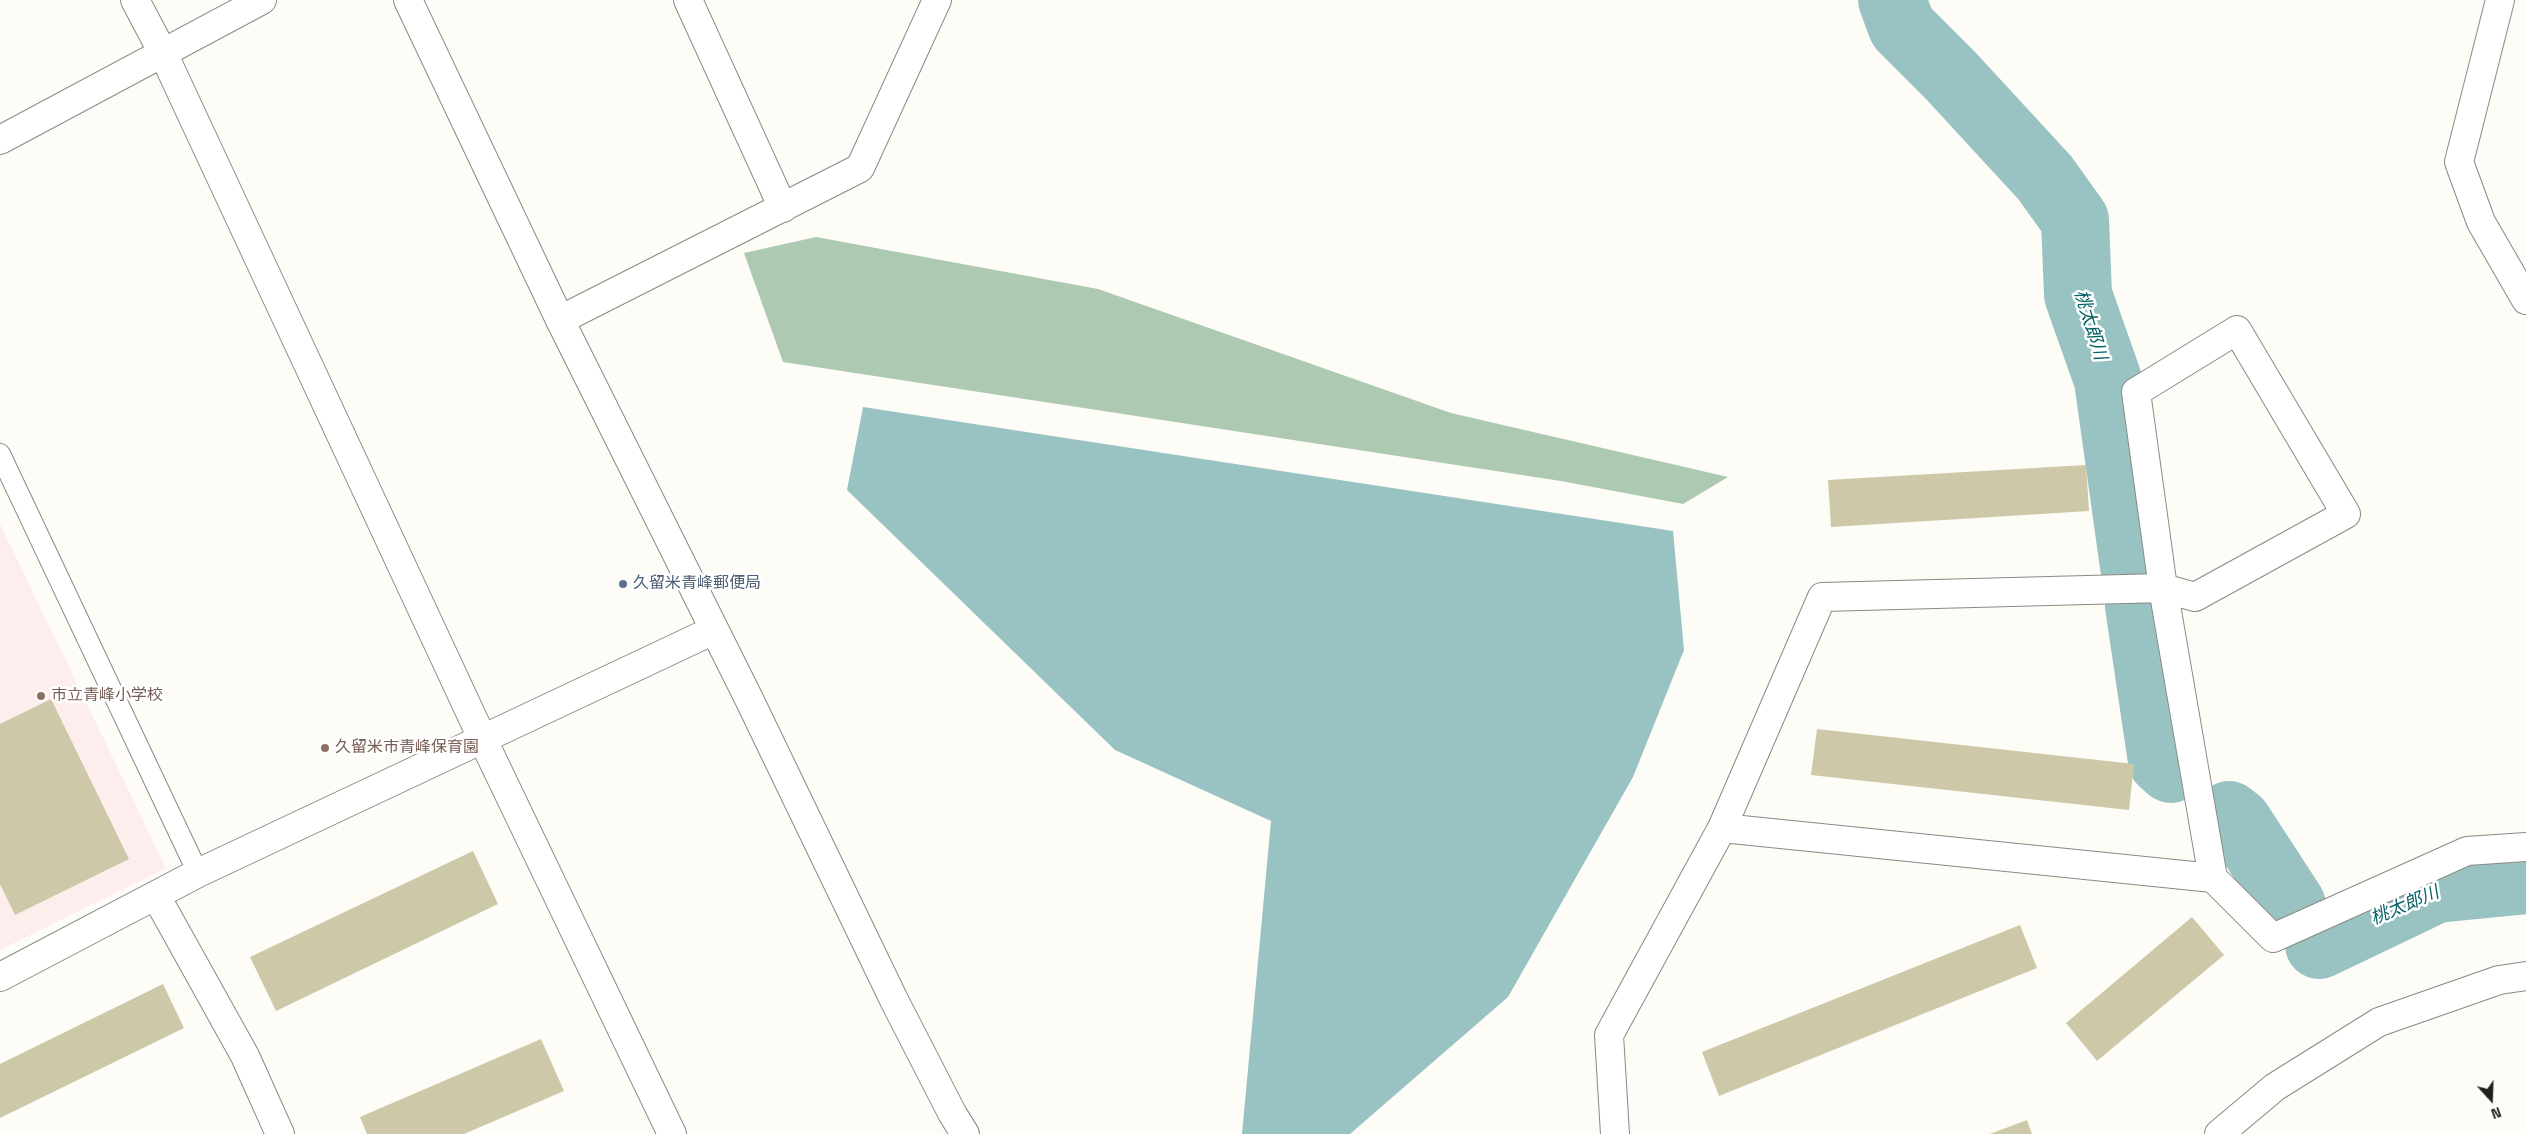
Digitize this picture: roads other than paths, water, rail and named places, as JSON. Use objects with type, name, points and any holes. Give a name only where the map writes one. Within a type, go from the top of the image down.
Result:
[{"type":"street","points":[[135,0],[163,53],[483,740],[672,1134]]},
{"type":"street","points":[[0,140],[262,0]]},
{"type":"street","points":[[408,0],[560,320],[714,630],[894,1000],[952,1113],[965,1134]]},
{"type":"street","points":[[688,0],[783,208]]},
{"type":"street","points":[[560,320],[860,168],[937,0]]},
{"type":"street","points":[[2500,0],[2459,162],[2481,222],[2526,300]]},
{"type":"street","points":[[1615,1134],[1609,1035],[1722,828],[1822,596],[2164,588],[2195,597],[2346,514],[2237,330],[2136,392],[2164,588],[2213,878],[2273,938],[2467,851],[2526,847]]},
{"type":"street","points":[[0,977],[198,873],[714,630]]},
{"type":"street","points":[[1722,828],[2213,878]]},
{"type":"street","points":[[156,896],[245,1056],[280,1134]]},
{"type":"street","points":[[2219,1134],[2275,1087],[2379,1022],[2499,980],[2526,976]]},
{"type":"lane","points":[[0,454],[198,873]]},
{"type":"water","points":[[863,407],[1673,531],[1684,650],[1633,777],[1508,997],[1350,1134],[1242,1134],[1271,821],[1115,750],[847,490]]},
{"type":"waterway","name":"桃太郎川","points":[[1892,0],[1902,27],[1951,76],[2045,178],[2075,220],[2078,295],[2108,380],[2134,566]]},
{"type":"waterway","name":"桃太郎川","points":[[2139,606],[2162,761],[2171,769]]},
{"type":"waterway","name":"桃太郎川","points":[[2229,815],[2238,822],[2292,905]]},
{"type":"waterway","name":"桃太郎川","points":[[2319,945],[2436,889],[2526,880]]},
{"type":"place","name":"久留米青峰郵便局","points":[[623,584]]},
{"type":"place","name":"市立青峰小学校","points":[[41,696]]},
{"type":"place","name":"久留米市青峰保育園","points":[[325,748]]}]
